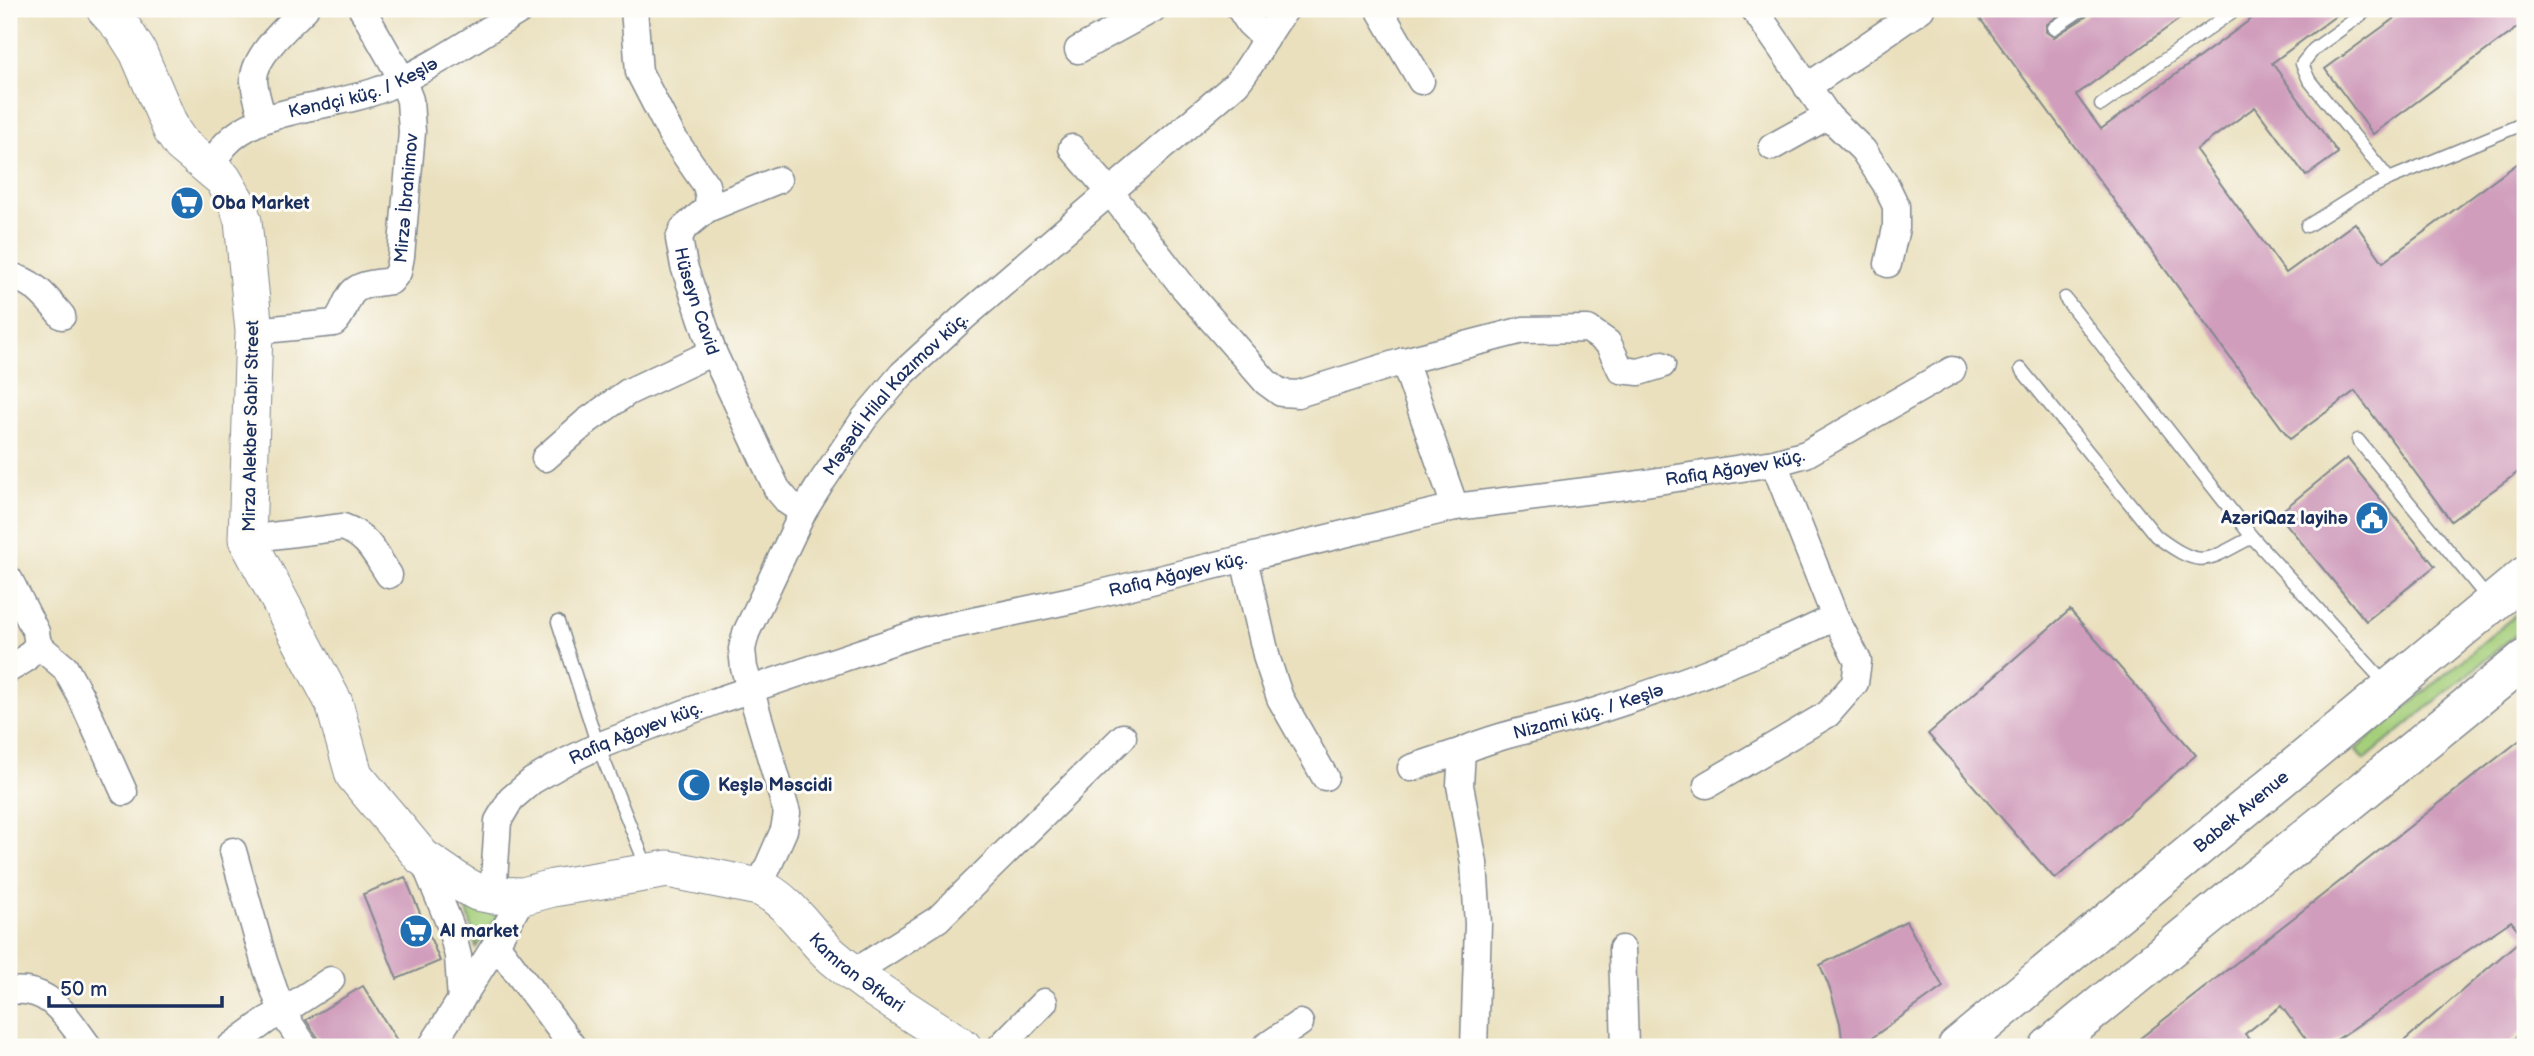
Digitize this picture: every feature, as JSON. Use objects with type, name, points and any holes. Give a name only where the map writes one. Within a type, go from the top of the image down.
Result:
[{"type":"main road","name":"Babek Avenue","points":[[1957,1047],[2391,690],[2525,576]]},
{"type":"main road","points":[[2429,737],[2485,673],[2525,640]]},
{"type":"main road","points":[[2049,1047],[2525,659]]},
{"type":"street","name":"Mirza Alekber Sabir Street","points":[[105,9],[124,30],[138,52],[180,144],[223,180],[238,205],[243,220],[254,331],[247,538],[334,703],[354,775],[422,857],[477,892],[508,896]]},
{"type":"street","points":[[263,120],[253,79],[257,65],[268,48],[305,9]]},
{"type":"street","name":"Mirzə İbrahimov","points":[[254,331],[334,323],[342,316],[352,292],[361,287],[391,281],[398,272],[412,132],[410,100],[402,79],[362,9]]},
{"type":"street","name":"Kəndçi küç. / Keşlə","points":[[210,167],[225,145],[263,120],[360,97],[402,79],[522,9]]},
{"type":"street","points":[[634,9],[639,72],[671,136],[706,185],[709,198],[707,209]]},
{"type":"street","points":[[1078,50],[1153,9]]},
{"type":"street","points":[[1240,9],[1249,23],[1266,39]]},
{"type":"street","name":"Məşədi Hilal Kazımov küç.","points":[[759,887],[784,831],[787,813],[750,690],[742,649],[746,633],[803,512],[864,419],[902,374],[963,318],[1236,84],[1251,67],[1286,9]]},
{"type":"street","points":[[1379,9],[1421,81]]},
{"type":"street","points":[[1754,9],[1828,116],[1863,150],[1885,183],[1896,206],[1896,228],[1888,264]]},
{"type":"street","points":[[1807,87],[1922,9]]},
{"type":"street","points":[[1772,147],[1828,116]]},
{"type":"street","points":[[1072,148],[1111,193],[1184,288],[1266,382],[1281,393],[1298,394],[1404,361],[1523,330],[1588,329],[1608,344],[1621,370],[1639,372],[1662,365]]},
{"type":"street","points":[[707,209],[778,180]]},
{"type":"street","name":"Hüseyn Cavid","points":[[707,209],[683,229],[679,239],[684,266],[713,352],[776,489],[788,502],[803,512]]},
{"type":"street","points":[[9,276],[21,278],[36,286],[62,316]]},
{"type":"street","points":[[545,458],[587,421],[628,392],[713,352]]},
{"type":"street","points":[[1404,361],[1455,507]]},
{"type":"street","name":"Rafiq Ağayev küç.","points":[[508,896],[498,821],[511,799],[532,781],[598,746],[750,690],[921,632],[1081,598],[1455,507],[1626,486],[1774,463],[1806,454],[1952,370]]},
{"type":"street","points":[[1707,785],[1828,714],[1855,683],[1858,661],[1835,617],[1774,463]]},
{"type":"street","points":[[247,538],[343,527],[358,533],[370,545],[389,575]]},
{"type":"street","points":[[1244,559],[1266,659],[1280,698],[1325,777]]},
{"type":"street","points":[[9,579],[36,632],[38,645],[65,668],[80,695],[124,792]]},
{"type":"street","name":"Nizami küç. / Keşlə","points":[[1410,768],[1481,743],[1594,712],[1714,670],[1795,637],[1835,617]]},
{"type":"street","points":[[9,669],[24,660],[38,645]]},
{"type":"street","points":[[853,974],[938,919],[1123,737]]},
{"type":"street","points":[[1462,751],[1460,785],[1474,863],[1478,924],[1474,1047]]},
{"type":"street","points":[[233,851],[264,961],[282,1012],[305,1047]]},
{"type":"street","points":[[422,857],[450,925],[458,956],[461,1000]]},
{"type":"street","points":[[431,1047],[496,944],[508,896],[668,869],[759,887]]},
{"type":"street","name":"Kamran Əfkari","points":[[759,887],[776,895],[830,955],[853,974],[963,1047]]},
{"type":"street","points":[[496,944],[573,1047]]},
{"type":"street","points":[[1622,949],[1625,1047]]},
{"type":"street","points":[[230,1047],[331,980]]},
{"type":"street","points":[[9,991],[24,989],[39,993],[56,1003],[89,1047]]},
{"type":"street","points":[[1000,1047],[1044,1002]]},
{"type":"street","points":[[1265,1047],[1300,1023]]},
{"type":"lane","points":[[2054,28],[2082,9]]},
{"type":"lane","points":[[2101,105],[2236,9]]},
{"type":"lane","points":[[2369,9],[2314,49],[2302,64],[2309,80],[2389,178]]},
{"type":"lane","points":[[2307,226],[2389,178],[2525,123]]},
{"type":"lane","points":[[2064,298],[2252,537],[2391,690]]},
{"type":"lane","points":[[2021,369],[2156,536],[2182,555],[2208,560],[2252,537]]},
{"type":"lane","points":[[2358,440],[2492,604]]},
{"type":"lane","points":[[558,622],[598,746],[648,871]]},
{"type":"green space","points":[[2525,607],[2525,627],[2364,760],[2355,750]]},
{"type":"green space","points":[[467,908],[498,915],[476,947]]},
{"type":"building","points":[[1973,9],[2067,9],[2046,25],[2046,32],[2054,37],[2087,16],[2091,9],[2193,9],[2076,95],[2101,129],[2265,9],[2345,9],[2272,63],[2338,153],[2306,176],[2255,107],[2196,150],[2286,273],[2355,223],[2383,262],[2525,158],[2525,467],[2451,521],[2355,391],[2290,439]]},
{"type":"building","points":[[2407,9],[2511,9],[2522,24],[2373,134],[2325,69]]},
{"type":"building","points":[[2347,458],[2435,566],[2366,621],[2278,514]]},
{"type":"building","points":[[2070,610],[2196,755],[2055,879],[1928,734]]},
{"type":"building","points":[[2525,736],[2525,1028],[2506,1047],[2397,1047],[2524,937],[2511,921],[2326,1047],[2312,1047],[2281,1006],[2245,1034],[2255,1047],[2129,1047]]},
{"type":"building","points":[[405,877],[440,961],[397,979],[363,894]]},
{"type":"building","points":[[1906,921],[1943,987],[1859,1047],[1843,1047],[1840,1023],[1820,965]]},
{"type":"building","points":[[363,986],[401,1047],[321,1047],[306,1020]]},
{"type":"place","name":"Oba Market","points":[[187,203]]},
{"type":"place","name":"AzəriQaz layihə","points":[[2372,518]]},
{"type":"place","name":"Keşlə Məscidi","points":[[694,785]]},
{"type":"place","name":"Al market","points":[[416,931]]}]
